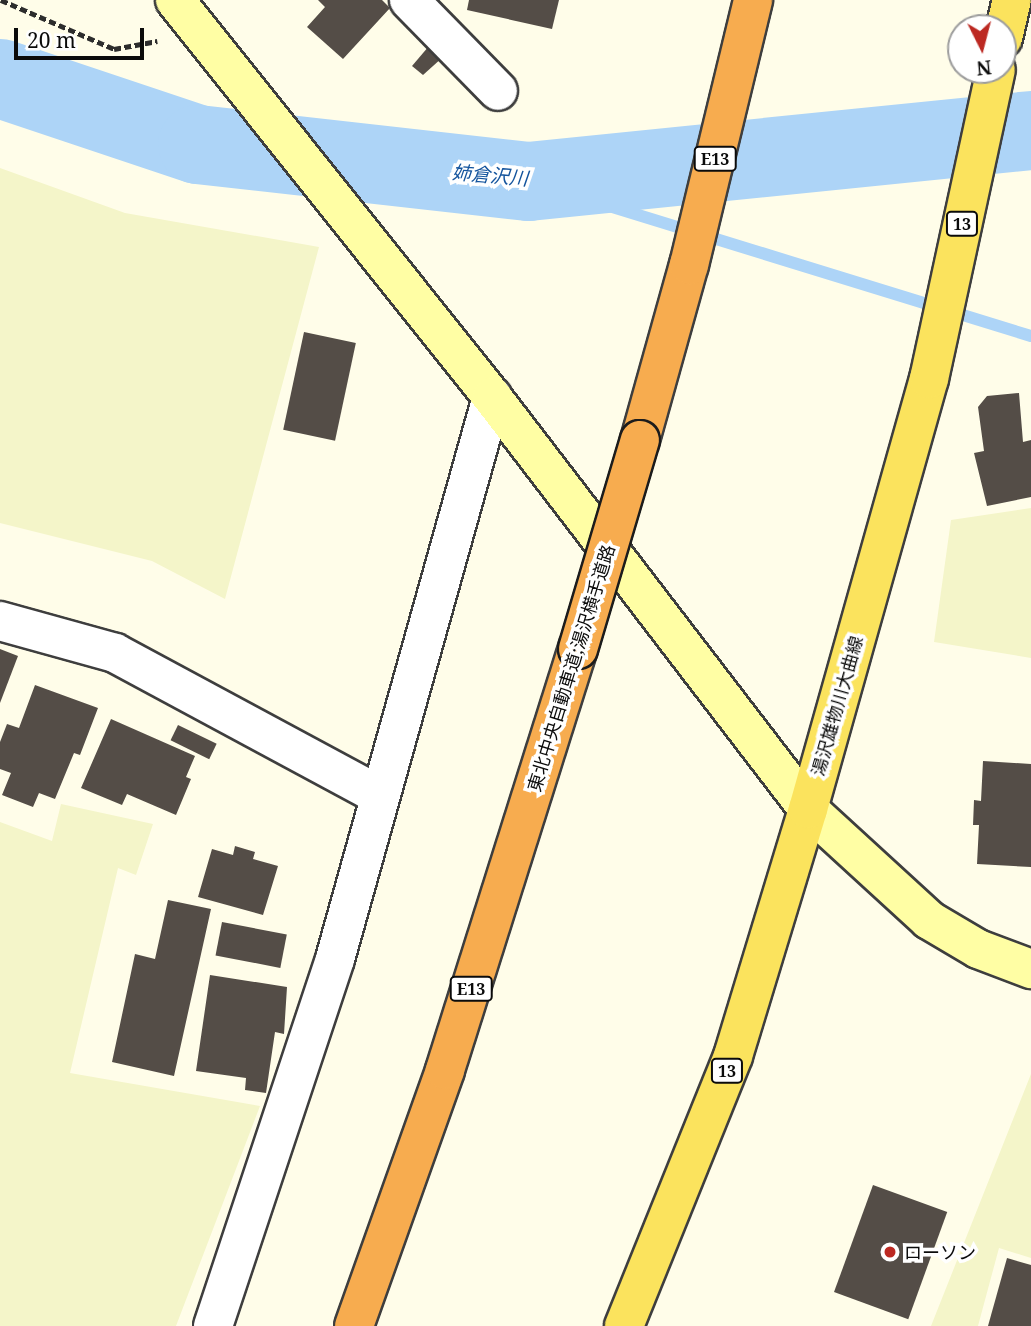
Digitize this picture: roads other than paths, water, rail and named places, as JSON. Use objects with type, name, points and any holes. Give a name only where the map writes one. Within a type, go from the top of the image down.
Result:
[{"type":"highway","name":"東北中央自動車道;湯沢横手道路","points":[[354,1326],[445,1070],[579,649],[689,265],[753,0]]},
{"type":"main road","name":"湯沢雄物川大曲線","points":[[624,1326],[733,1056],[808,809],[929,379],[993,84]]},
{"type":"street","points":[[175,0],[492,397],[808,809],[929,920],[978,949],[1031,969]]},
{"type":"street","points":[[409,0],[498,92]]},
{"type":"street","points":[[213,1326],[335,959],[492,397]]},
{"type":"street","points":[[0,621],[114,653],[379,795]]},
{"type":"waterway","name":"姉倉沢川","points":[[0,78],[197,144],[528,181],[1031,130]]},
{"type":"waterway","points":[[528,181],[1031,336]]},
{"type":"place","name":"ローソン","points":[[890,1252]]}]
